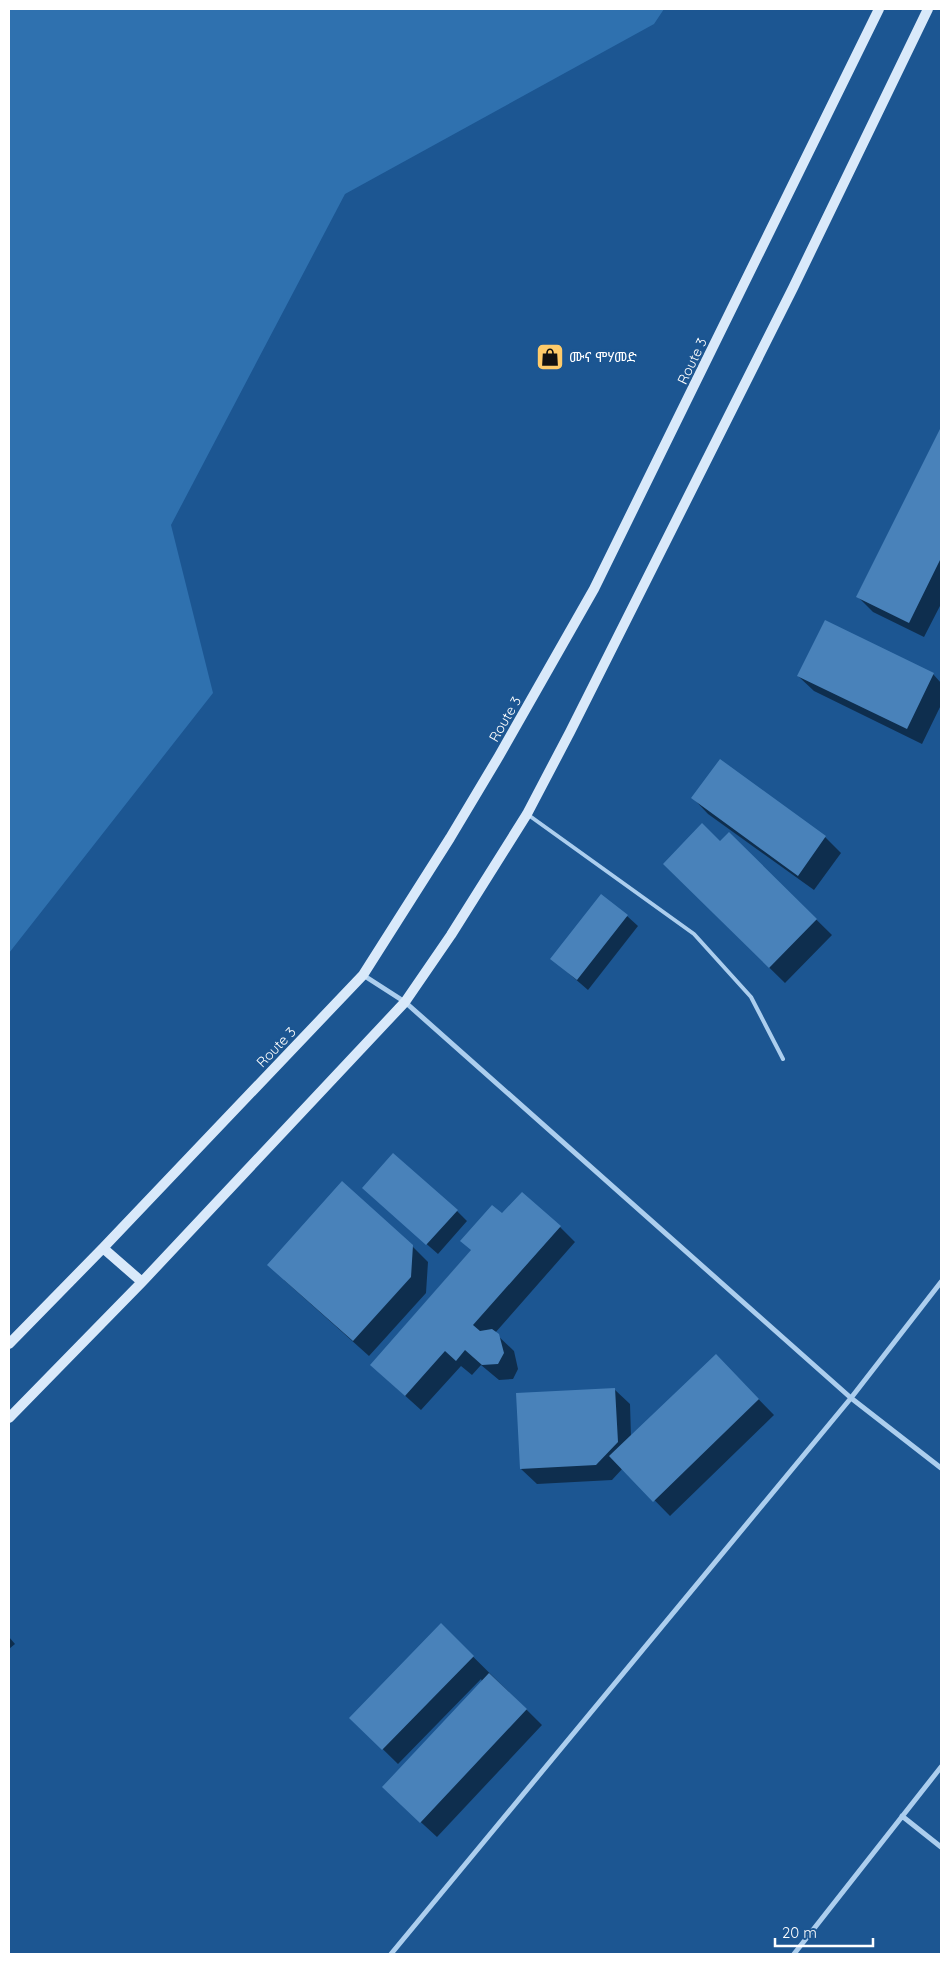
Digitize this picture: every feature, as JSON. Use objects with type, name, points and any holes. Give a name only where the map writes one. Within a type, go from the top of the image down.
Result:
[{"type":"main road","name":"Route 3","points":[[9,1344],[363,975],[470,806],[594,589],[879,9]]},
{"type":"main road","points":[[9,1418],[142,1282],[405,1002],[457,927],[527,814],[793,288],[928,9]]},
{"type":"main road","points":[[103,1248],[142,1282]]},
{"type":"street","points":[[363,975],[405,1002],[851,1398],[941,1468]]},
{"type":"street","points":[[391,1954],[851,1398],[941,1282]]},
{"type":"street","points":[[794,1954],[941,1767]]},
{"type":"street","points":[[902,1816],[941,1847]]},
{"type":"lane","points":[[527,814],[694,934],[751,997],[783,1058]]},
{"type":"shaded area","points":[[9,9],[664,9],[654,24],[345,194],[171,525],[213,693],[9,953]]},
{"type":"building","points":[[941,427],[941,558],[909,623],[856,597]]},
{"type":"building","points":[[825,620],[934,673],[907,729],[797,676]]},
{"type":"building","points":[[720,759],[826,836],[798,876],[691,798]]},
{"type":"building","points":[[702,823],[720,841],[729,832],[817,919],[769,968],[663,864]]},
{"type":"building","points":[[601,894],[628,915],[577,980],[550,959]]},
{"type":"building","points":[[393,1153],[458,1210],[426,1245],[362,1188]]},
{"type":"building","points":[[342,1181],[413,1245],[411,1277],[353,1341],[267,1265]]},
{"type":"building","points":[[522,1192],[561,1226],[473,1325],[480,1331],[492,1329],[499,1334],[504,1353],[498,1364],[482,1365],[465,1350],[456,1361],[445,1351],[405,1396],[370,1365],[471,1250],[460,1241],[492,1205],[502,1213]]},
{"type":"building","points":[[716,1354],[759,1399],[653,1502],[609,1456]]},
{"type":"building","points":[[615,1388],[618,1442],[596,1465],[520,1469],[516,1393]]},
{"type":"building","points":[[441,1623],[474,1656],[382,1750],[349,1718]]},
{"type":"building","points":[[489,1673],[527,1709],[420,1823],[382,1787]]},
{"type":"place","name":"ሙና ሞሃመድ","points":[[550,357]]}]
